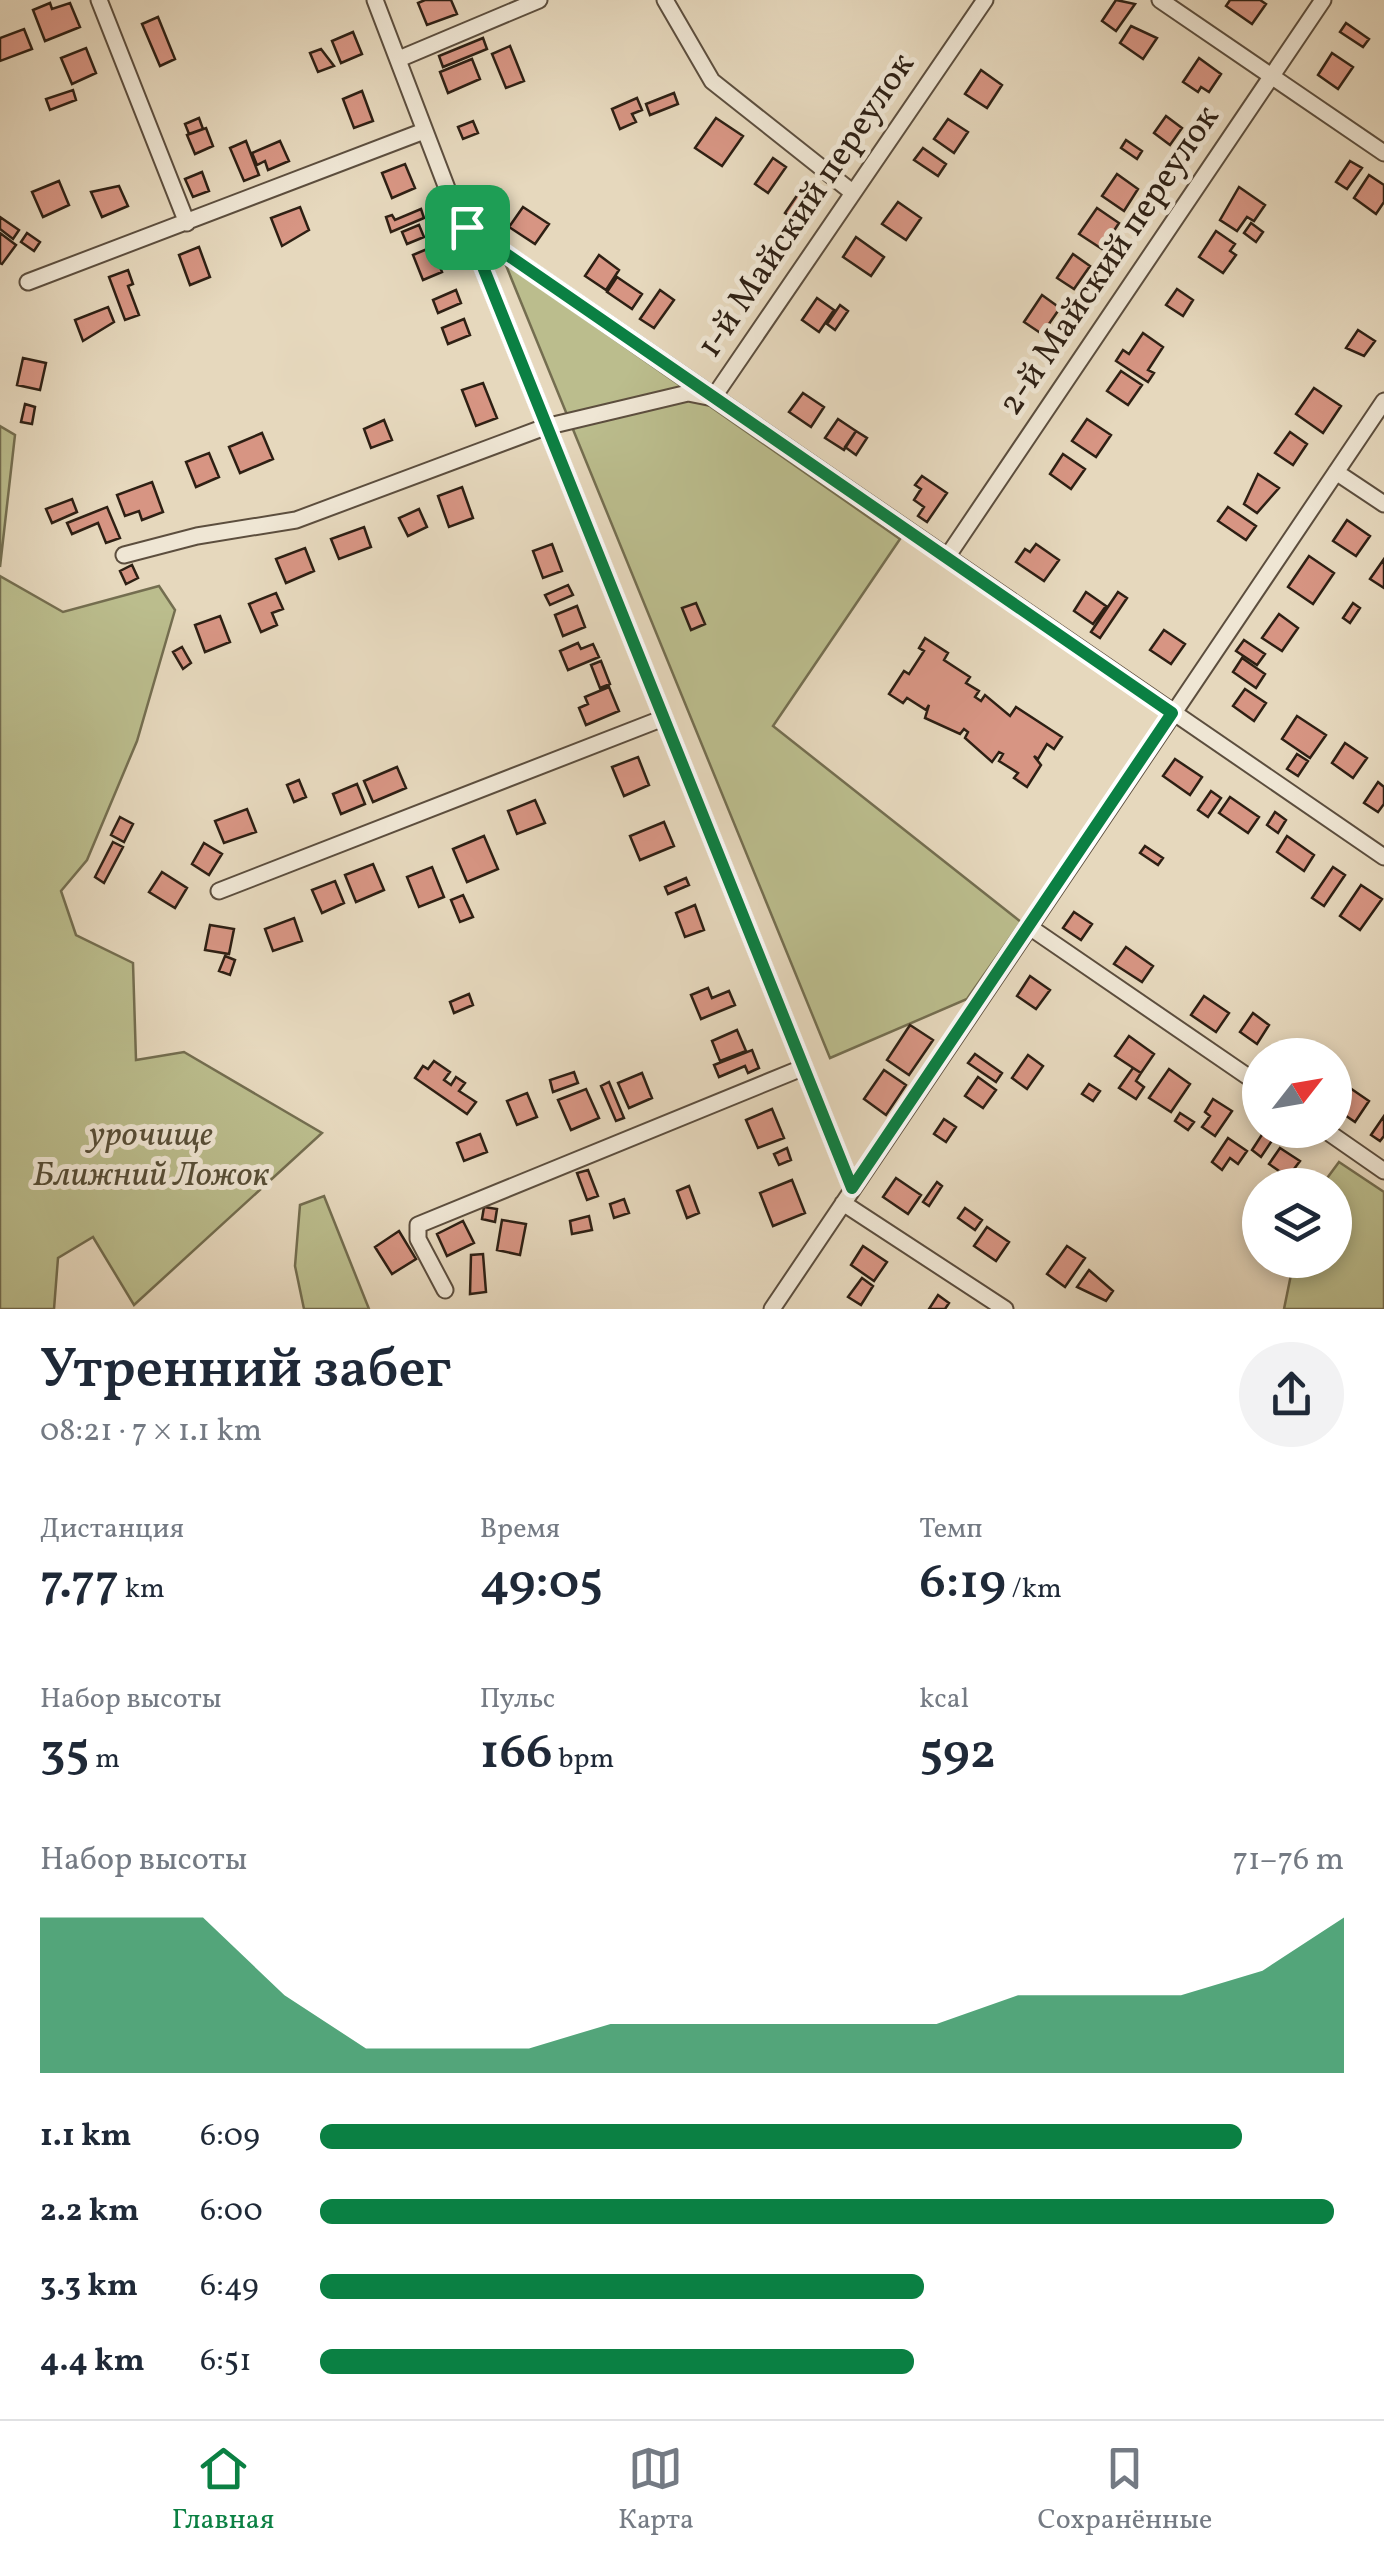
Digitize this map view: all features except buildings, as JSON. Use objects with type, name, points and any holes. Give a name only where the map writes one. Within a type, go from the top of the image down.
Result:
[{"type":"street","points":[[99,0],[187,223]]},
{"type":"street","points":[[375,0],[424,131],[467,227],[544,428],[852,1188]]},
{"type":"street","points":[[398,59],[539,0]]},
{"type":"street","points":[[666,0],[712,81],[852,192]]},
{"type":"street","name":"1-й Майский переулок","points":[[713,398],[985,0]]},
{"type":"street","points":[[1160,0],[1384,153]]},
{"type":"street","name":"2-й Майский переулок","points":[[947,556],[1323,0]]},
{"type":"street","points":[[28,282],[424,131]]},
{"type":"street","points":[[467,227],[1384,857]]},
{"type":"street","points":[[124,555],[197,536],[296,520],[544,428],[688,392],[713,398]]},
{"type":"street","points":[[772,1309],[1384,401]]},
{"type":"street","points":[[1336,472],[1384,504]]},
{"type":"street","points":[[219,891],[661,719]]},
{"type":"street","points":[[1031,928],[1242,1073]]},
{"type":"street","points":[[445,1290],[418,1239],[418,1225],[802,1068]]},
{"type":"street","points":[[1352,1148],[1384,1170]]},
{"type":"street","points":[[843,1203],[1005,1309]]},
{"type":"green space","points":[[505,263],[900,539],[773,726],[1021,922],[967,999],[830,1058]]},
{"type":"green space","points":[[0,426],[15,435],[0,567]]},
{"type":"green space","name":"урочище Ближний Ложок","points":[[0,576],[63,612],[159,586],[175,610],[137,741],[87,860],[61,891],[76,935],[133,963],[136,1060],[184,1052],[322,1133],[134,1305],[93,1237],[58,1258],[54,1309],[0,1309]]},
{"type":"green space","points":[[1352,1171],[1384,1192],[1384,1309],[1284,1309],[1290,1278],[1352,1278]]},
{"type":"green space","points":[[324,1196],[369,1309],[304,1309],[295,1266],[300,1205]]},
{"type":"route","points":[[467,227],[1172,713],[1031,928],[852,1188],[544,428],[467,227]]}]
